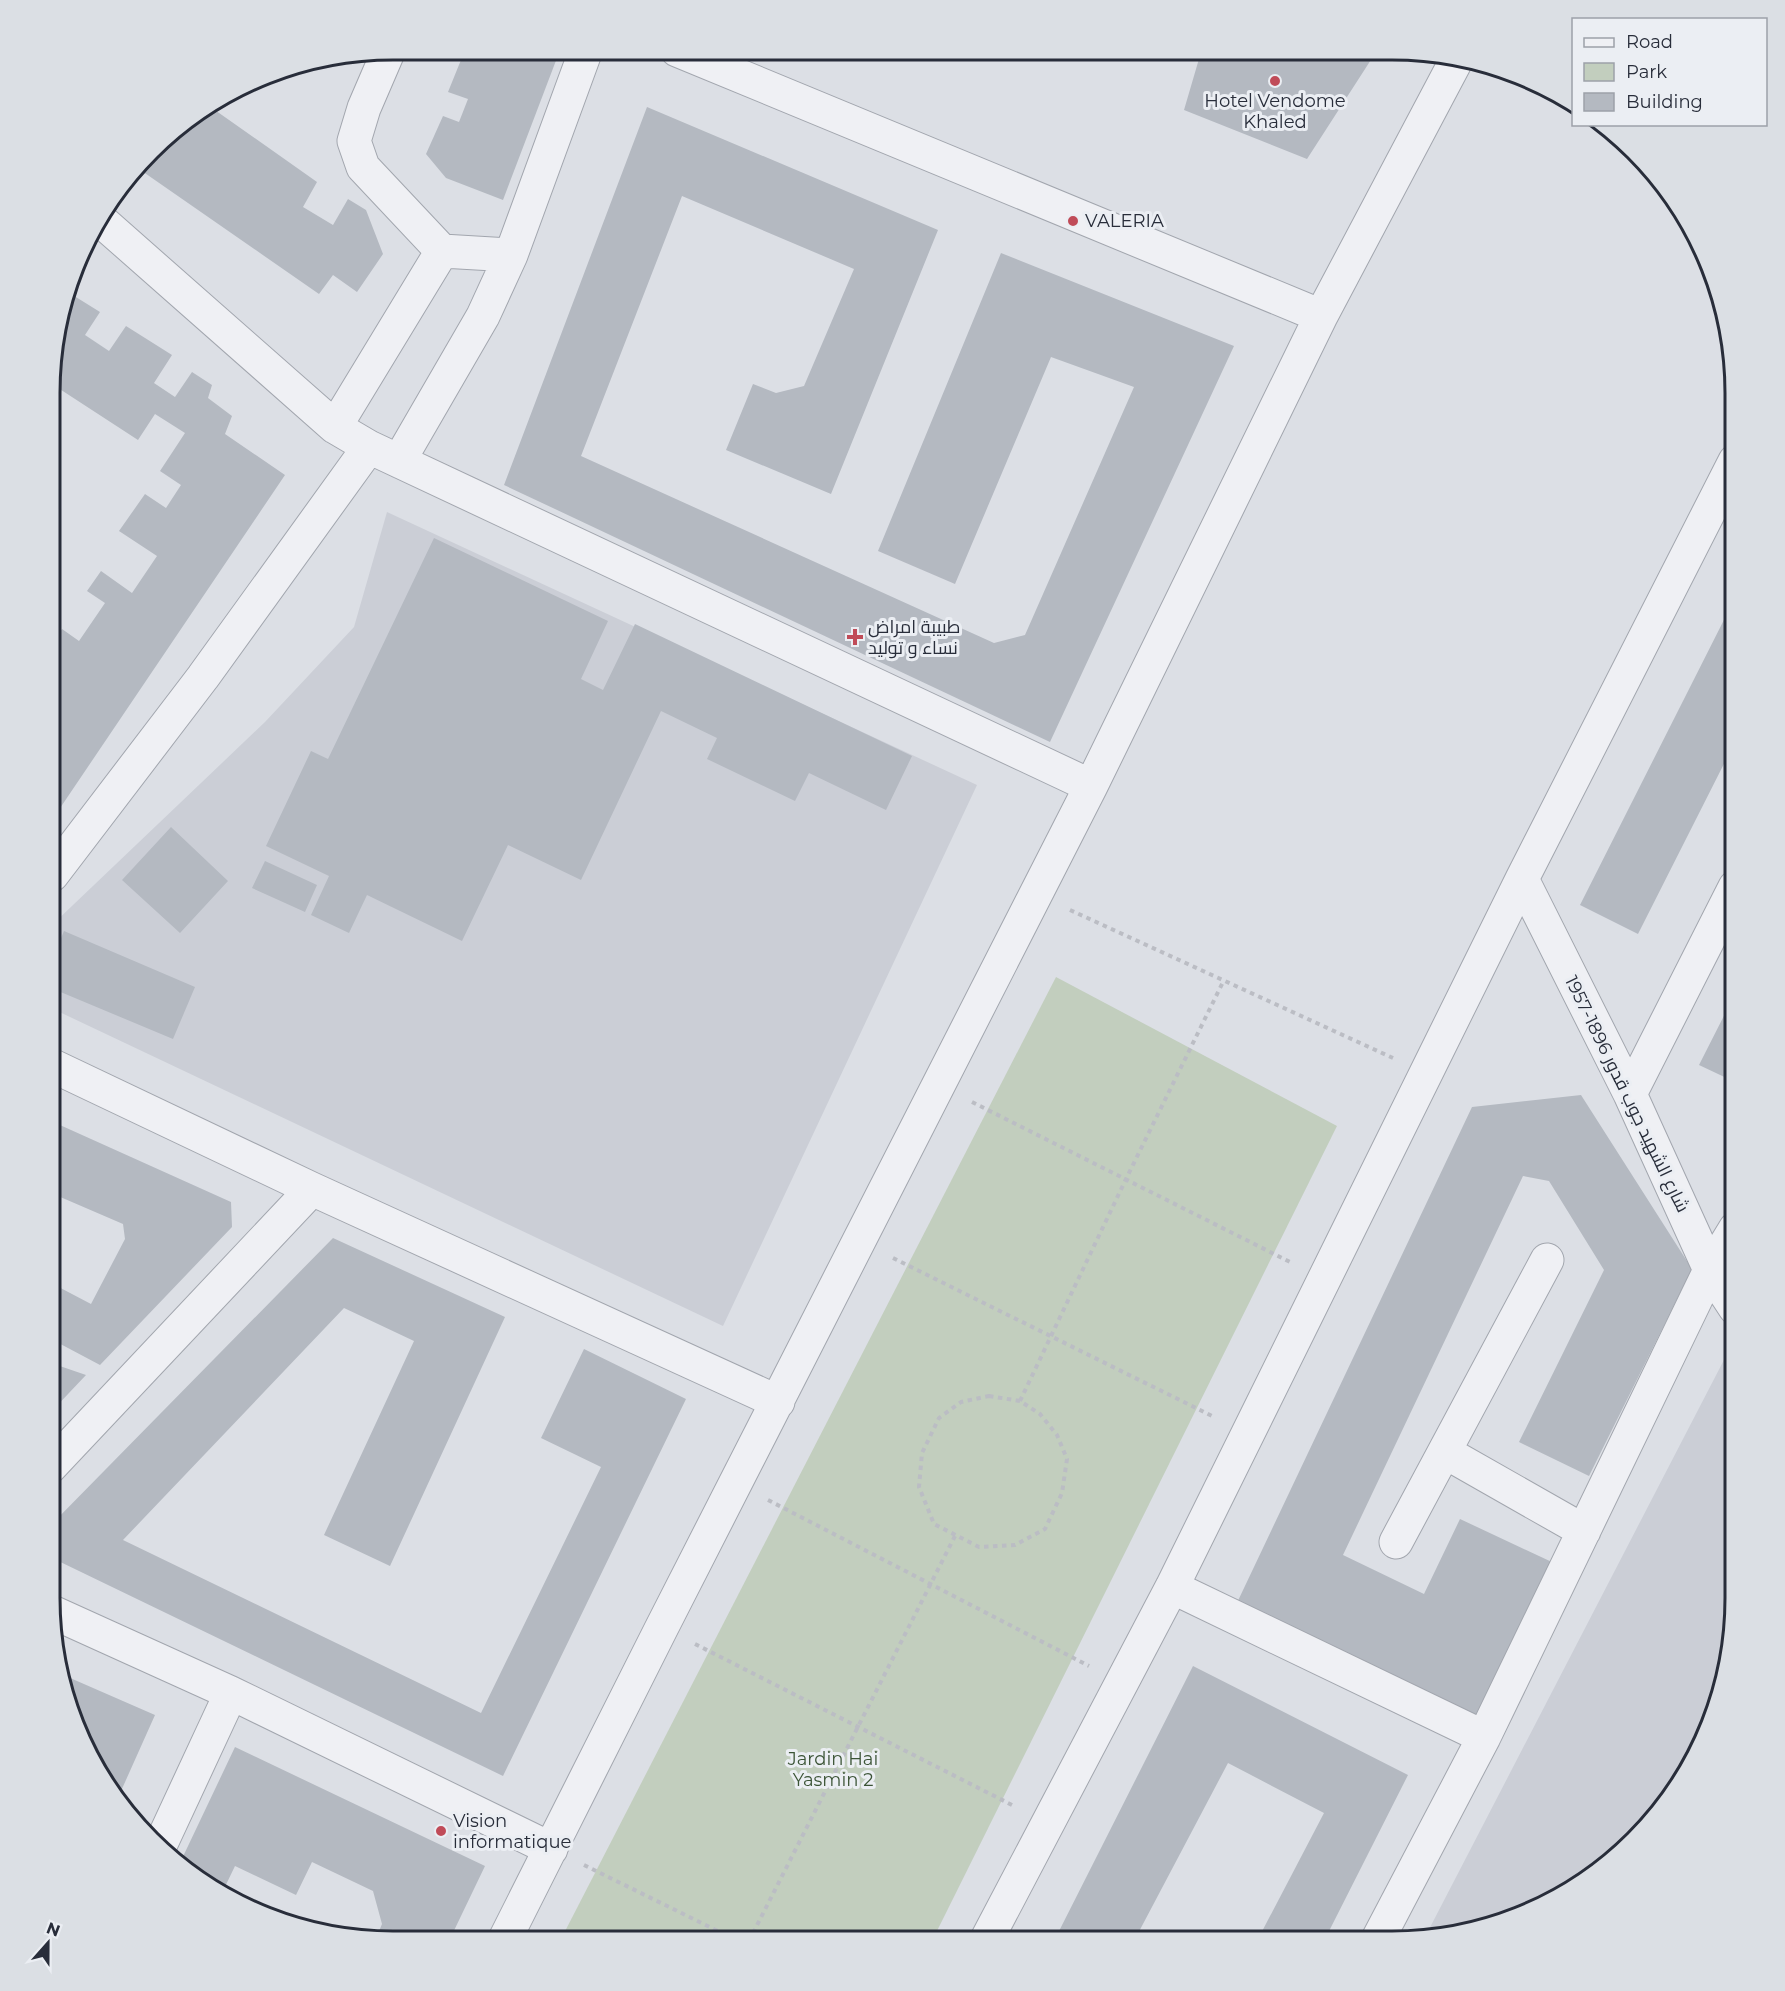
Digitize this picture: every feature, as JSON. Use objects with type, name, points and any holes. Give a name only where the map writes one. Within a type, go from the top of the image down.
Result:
[{"type":"street","points":[[384,60],[363,108],[354,141],[363,167],[442,251],[511,255]]},
{"type":"street","points":[[399,461],[483,316],[511,255],[582,60]]},
{"type":"street","points":[[701,60],[1321,316]]},
{"type":"street","points":[[509,1931],[1091,786],[1321,316],[1453,66]]},
{"type":"street","points":[[106,225],[335,427],[369,447],[1091,786]]},
{"type":"street","points":[[335,427],[442,251]]},
{"type":"street","points":[[60,865],[203,677],[369,447]]},
{"type":"street","points":[[991,1931],[1172,1587],[1522,879],[1725,481]]},
{"type":"street","name":"شارع الشهيد جوب قدور 1896-1957","points":[[1522,879],[1630,1094],[1710,1270],[1725,1293]]},
{"type":"street","points":[[1630,1094],[1725,907]]},
{"type":"street","points":[[60,1069],[312,1189],[778,1402]]},
{"type":"street","points":[[60,1457],[312,1189]]},
{"type":"street","points":[[1382,1931],[1484,1737],[1710,1270],[1725,1245]]},
{"type":"street","points":[[1396,1542],[1547,1260]]},
{"type":"street","points":[[1445,1452],[1584,1531]]},
{"type":"street","points":[[1172,1587],[1484,1737]]},
{"type":"street","points":[[61,1616],[231,1693],[551,1849]]},
{"type":"street","points":[[163,1838],[231,1693]]},
{"type":"path","points":[[1036,895],[1426,1073]]},
{"type":"path","points":[[1020,1401],[1224,981]]},
{"type":"path","points":[[939,1085],[1324,1279]]},
{"type":"path","points":[[860,1242],[1052,1335],[1248,1434]]},
{"type":"path","points":[[989,1396],[1020,1401],[1040,1414],[1057,1435],[1067,1459],[1062,1493],[1045,1528],[1015,1545],[979,1547],[934,1524],[919,1487],[922,1454],[939,1418],[961,1402],[989,1396]]},
{"type":"path","points":[[735,1483],[931,1582],[1122,1683]]},
{"type":"path","points":[[753,1931],[955,1536]]},
{"type":"path","points":[[662,1627],[1048,1823]]},
{"type":"path","points":[[551,1849],[718,1931]]},
{"type":"shaded area","points":[[387,512],[977,785],[723,1326],[60,1012],[60,917],[265,722],[354,627]]},
{"type":"shaded area","points":[[1725,1358],[1724,1620],[1714,1684],[1691,1745],[1669,1783],[1642,1818],[1612,1848],[1577,1875],[1519,1906],[1478,1920],[1429,1929]]},
{"type":"green space","name":"Jardin Hai Yasmin 2","points":[[1056,977],[1337,1126],[937,1931],[565,1931]]},
{"type":"building","points":[[461,60],[556,60],[503,200],[446,178],[426,154],[443,116],[459,122],[468,99],[448,92]]},
{"type":"building","name":"Hotel Vendome Khaled","points":[[1199,60],[1371,60],[1307,159],[1184,110]]},
{"type":"building","points":[[647,107],[938,230],[831,494],[726,450],[753,384],[776,393],[804,386],[854,269],[682,196],[581,456],[994,643],[1025,635],[1134,387],[1051,357],[955,584],[878,551],[1001,253],[1234,346],[1050,742],[504,485]]},
{"type":"building","points":[[216,111],[317,182],[303,207],[333,225],[348,199],[366,210],[383,254],[357,292],[333,275],[319,294],[144,172],[173,143]]},
{"type":"building","points":[[75,296],[100,312],[85,335],[109,351],[126,326],[172,355],[154,383],[175,397],[192,372],[212,385],[208,398],[232,416],[225,434],[285,475],[60,808],[60,632],[62,629],[79,641],[105,603],[87,591],[101,571],[132,593],[157,556],[119,531],[145,494],[166,508],[181,485],[160,471],[185,433],[155,414],[138,440],[60,389],[66,328]]},
{"type":"building","points":[[434,538],[608,621],[581,679],[603,690],[635,624],[912,756],[886,810],[809,773],[795,801],[707,759],[717,738],[661,711],[581,880],[508,845],[462,941],[367,895],[349,933],[311,915],[329,876],[266,846],[311,751],[328,759]]},
{"type":"building","points":[[1725,618],[1725,762],[1638,934],[1580,905]]},
{"type":"building","points":[[171,827],[228,881],[180,933],[122,880]]},
{"type":"building","points":[[265,861],[317,885],[305,912],[252,888]]},
{"type":"building","points":[[64,931],[195,987],[173,1039],[60,992],[60,941]]},
{"type":"building","points":[[1725,1014],[1725,1077],[1699,1065]]},
{"type":"building","points":[[1581,1095],[1692,1269],[1589,1476],[1519,1442],[1604,1270],[1549,1181],[1523,1176],[1343,1555],[1424,1594],[1460,1519],[1554,1563],[1478,1722],[1235,1607],[1472,1107]]},
{"type":"building","points":[[60,1125],[231,1202],[232,1227],[100,1365],[60,1344],[60,1288],[91,1304],[125,1239],[123,1224],[60,1197]]},
{"type":"building","points":[[333,1238],[505,1317],[390,1566],[324,1535],[414,1341],[344,1308],[123,1540],[481,1713],[601,1467],[541,1438],[584,1349],[686,1399],[503,1776],[60,1562],[60,1516]]},
{"type":"building","points":[[60,1366],[86,1375],[60,1402]]},
{"type":"building","points":[[1193,1666],[1408,1775],[1329,1931],[1262,1931],[1324,1813],[1228,1763],[1139,1931],[1059,1931]]},
{"type":"building","points":[[70,1678],[155,1715],[121,1790],[94,1745]]},
{"type":"building","points":[[235,1747],[485,1866],[454,1931],[393,1931],[379,1930],[382,1924],[373,1891],[312,1862],[296,1895],[235,1866],[225,1886],[183,1856]]},
{"type":"place","name":"Hotel Vendome Khaled","points":[[1275,81]]},
{"type":"place","name":"VALERIA","points":[[1073,221]]},
{"type":"place","name":"طبيبة امراض نساء و توليد","points":[[855,637]]},
{"type":"place","name":"Vision informatique","points":[[441,1831]]}]
